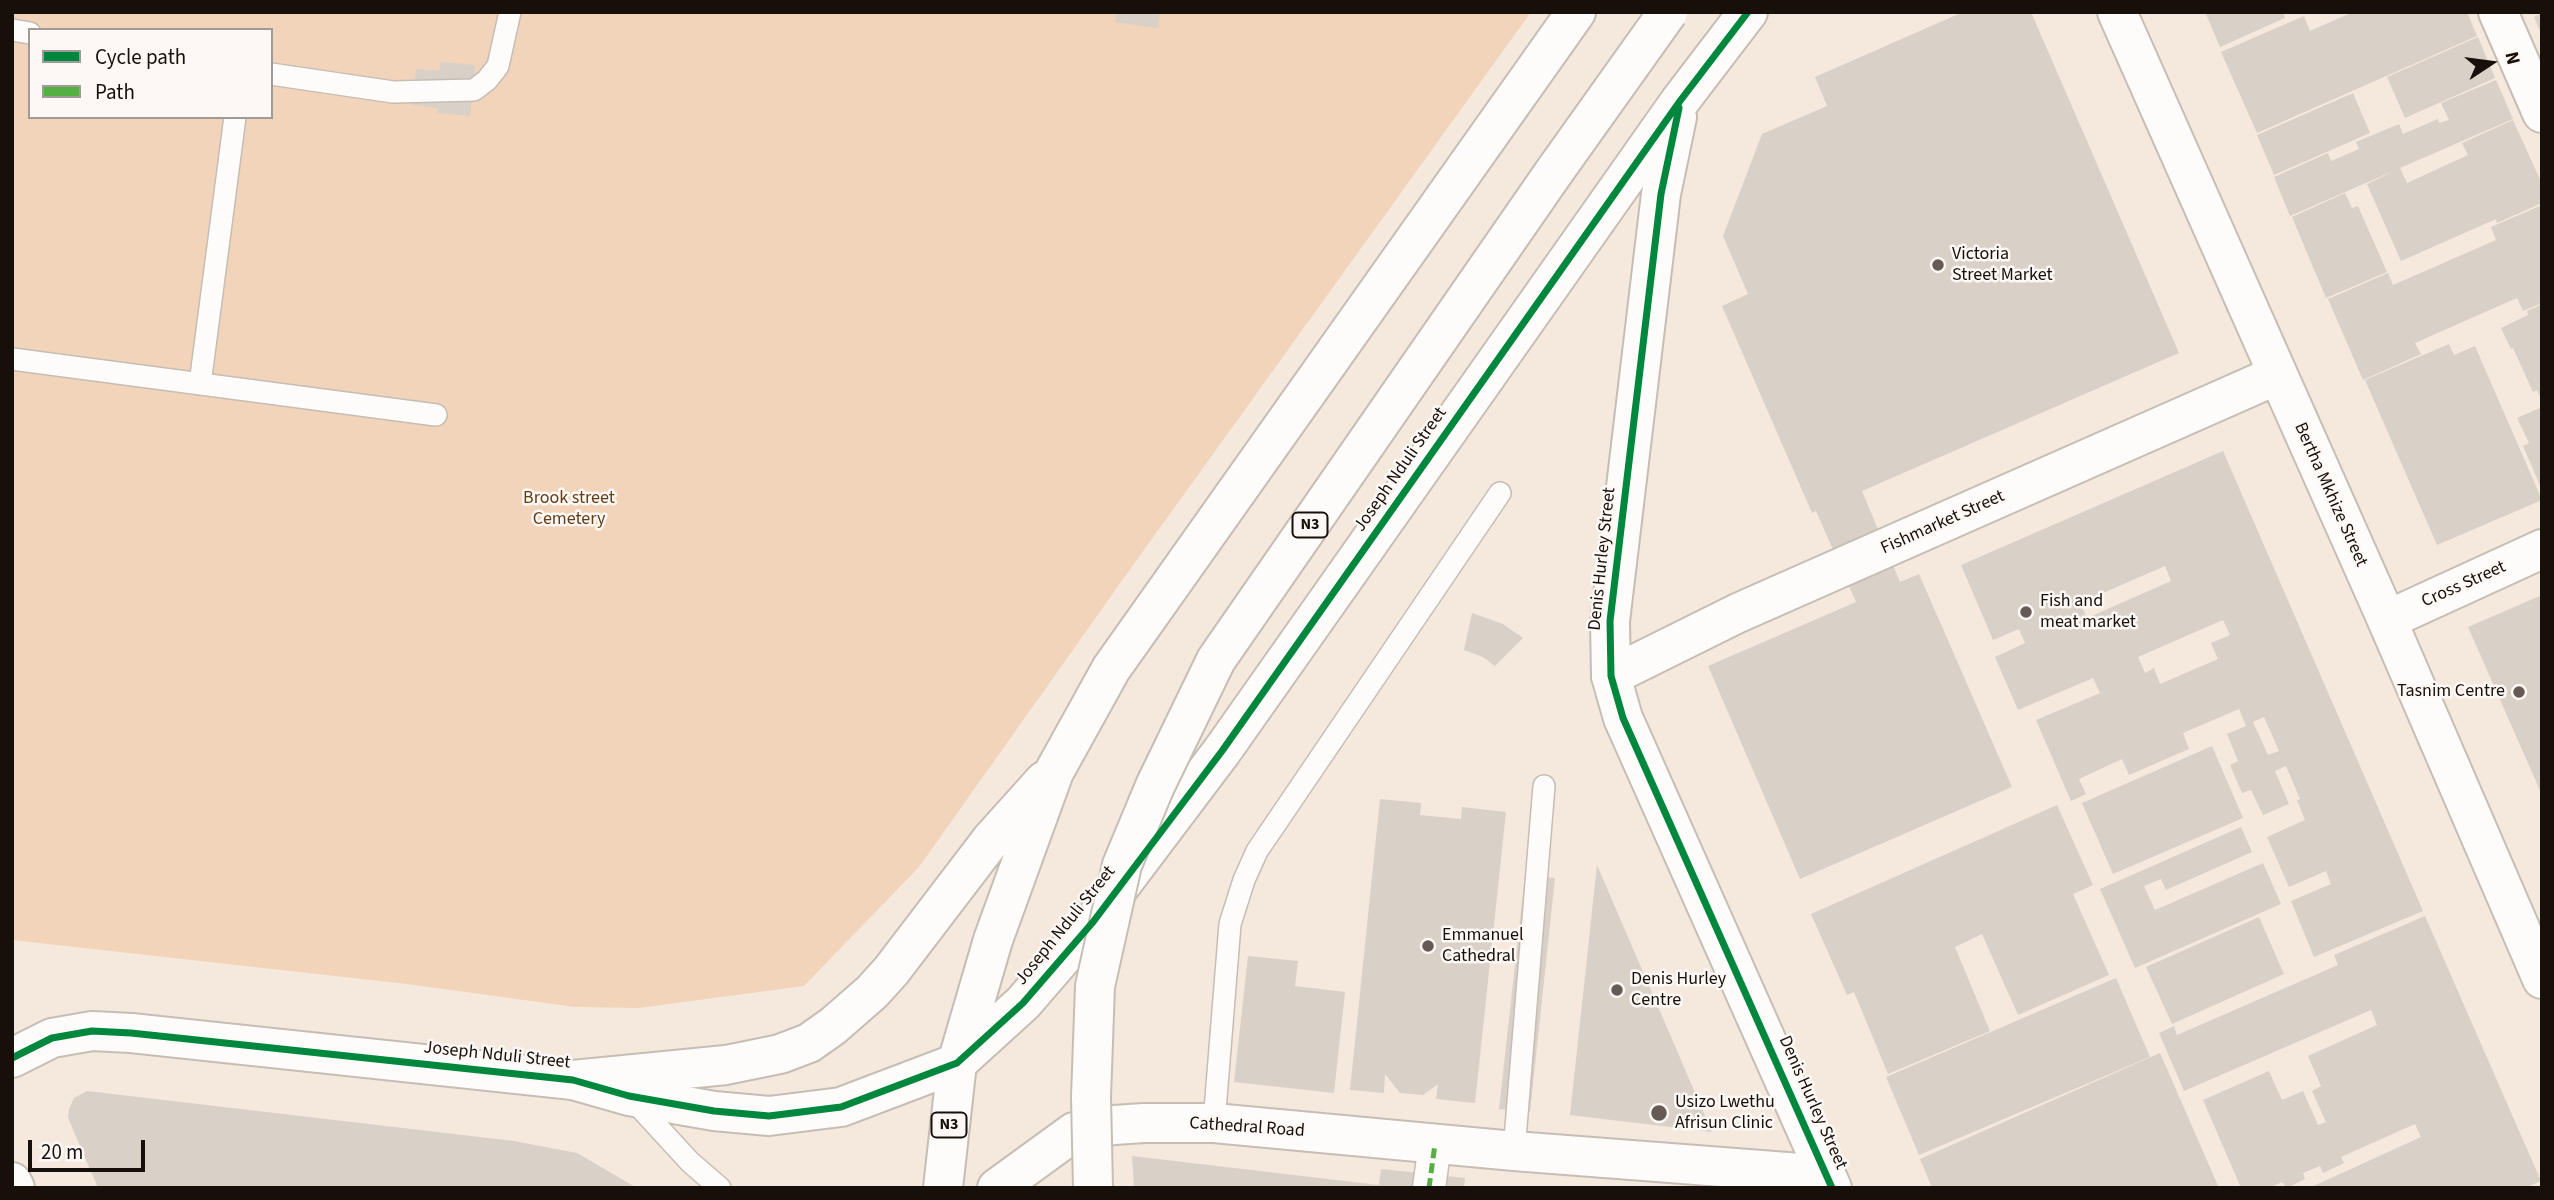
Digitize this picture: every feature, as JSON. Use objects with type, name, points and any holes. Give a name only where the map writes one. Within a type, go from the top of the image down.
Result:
[{"type":"main road","name":"N3","points":[[943,1188],[957,1063],[993,940],[1054,772],[1111,669],[1576,12]]},
{"type":"main road","name":"N3","points":[[1093,1188],[1091,1097],[1095,986],[1122,865],[1166,763],[1216,660],[1668,12]]},
{"type":"main road","name":"Joseph Nduli Street","points":[[12,1058],[52,1038],[92,1031],[145,1034],[573,1080],[629,1096],[714,1111],[769,1116],[841,1107],[957,1063],[1023,1003],[1093,922],[1222,751],[1680,101],[1748,12]]},
{"type":"main road","name":"Bertha Mkhize Street","points":[[2117,12],[2542,979]]},
{"type":"main road","points":[[2498,12],[2542,113]]},
{"type":"main road","name":"Denis Hurley Street","points":[[1680,101],[1661,194],[1610,621],[1611,676],[1623,718],[1829,1181]]},
{"type":"main road","name":"Fishmarket Street","points":[[1611,676],[1738,613],[2277,375]]},
{"type":"main road","name":"Cross Street","points":[[2386,620],[2542,549]]},
{"type":"main road","points":[[573,1080],[726,1065],[780,1054],[808,1043],[833,1026],[872,992],[991,840],[1054,772]]},
{"type":"main road","name":"Cathedral Road","points":[[997,1188],[1074,1132],[1114,1125],[1214,1123],[1829,1181]]},
{"type":"main road","points":[[12,1182],[15,1188]]},
{"type":"street","points":[[1429,1188],[1435,1144]]},
{"type":"lane","points":[[273,74],[393,92],[474,90],[488,80],[498,66],[510,12]]},
{"type":"lane","points":[[200,384],[235,119]]},
{"type":"lane","points":[[12,359],[436,415]]},
{"type":"lane","points":[[1214,1123],[1230,924],[1252,861],[1500,493]]},
{"type":"lane","points":[[1514,1151],[1544,786]]},
{"type":"lane","points":[[629,1096],[690,1161],[720,1188]]},
{"type":"green space","name":"Brook street Cemetery","points":[[12,12],[1531,12],[919,867],[804,986],[639,1008],[575,1007],[407,984],[12,940]]},
{"type":"building","points":[[1116,12],[1160,12],[1158,28],[1115,22]]},
{"type":"building","name":"Victoria Street Market","points":[[1963,12],[2031,12],[2179,353],[1862,491],[1900,582],[1919,574],[2012,787],[1800,879],[1708,666],[1856,602],[1816,511],[1812,513],[1722,306],[1748,294],[1723,236],[1762,134],[1827,106],[1815,77]]},
{"type":"building","points":[[2205,12],[2283,12],[2285,18],[2220,47]]},
{"type":"building","points":[[2353,12],[2467,12],[2477,36],[2257,133],[2221,52],[2304,16],[2310,31]]},
{"type":"building","points":[[2542,13],[2542,35],[2534,17]]},
{"type":"building","points":[[2478,37],[2495,78],[2405,118],[2387,77]]},
{"type":"building","points":[[441,62],[475,65],[470,116],[437,113],[437,108],[412,105],[416,69],[439,71]]},
{"type":"building","points":[[2496,80],[2513,119],[2400,168],[2407,183],[2468,155],[2462,143],[2513,120],[2542,184],[2542,203],[2497,223],[2496,219],[2401,261],[2367,184],[2398,169],[2290,216],[2274,177],[2328,153],[2331,161],[2359,149],[2356,142],[2399,124],[2403,134],[2438,119],[2439,123],[2449,120],[2441,103]]},
{"type":"building","points":[[2353,93],[2370,133],[2274,175],[2257,135]]},
{"type":"building","points":[[2345,193],[2352,208],[2358,206],[2387,272],[2326,298],[2292,217]]},
{"type":"building","points":[[2542,205],[2542,303],[2523,311],[2517,298],[2415,343],[2421,354],[2363,380],[2328,299],[2388,273],[2393,285],[2496,240],[2491,227]]},
{"type":"building","points":[[2542,304],[2542,401],[2537,390],[2533,392],[2501,328],[2528,315],[2527,311]]},
{"type":"building","points":[[2449,344],[2454,355],[2475,346],[2542,500],[2437,545],[2365,380]]},
{"type":"building","points":[[2542,407],[2542,490],[2523,446],[2529,443],[2517,418]]},
{"type":"building","points":[[2223,451],[2423,911],[2314,957],[2291,901],[2331,884],[2326,871],[2289,887],[2267,837],[2305,820],[2297,800],[2300,799],[2286,766],[2275,771],[2289,804],[2263,815],[2251,790],[2242,793],[2230,765],[2238,761],[2227,734],[2246,726],[2239,709],[2183,733],[2189,749],[2129,775],[2122,759],[2079,779],[2086,794],[2071,801],[2036,720],[2100,693],[2093,678],[2018,710],[1995,657],[2025,643],[2019,629],[1993,640],[1961,565]],"holes":[[[2165,566],[2171,581],[2087,618],[2080,603]],[[2223,620],[2230,635],[2211,643],[2218,659],[2160,684],[2154,668],[2145,673],[2138,657]],[[2264,717],[2279,751],[2268,755],[2253,722]]]},
{"type":"building","name":"Tasnim Centre","points":[[2542,595],[2542,795],[2468,627]]},
{"type":"building","points":[[1472,613],[1503,624],[1523,638],[1495,666],[1483,657],[1464,650]]},
{"type":"building","points":[[2212,746],[2243,818],[2113,874],[2082,803]]},
{"type":"building","name":"Emmanuel Cathedral","points":[[1380,799],[1421,803],[1420,815],[1461,819],[1462,807],[1506,812],[1475,1103],[1436,1099],[1438,1084],[1423,1095],[1400,1093],[1385,1074],[1384,1093],[1350,1090]]},
{"type":"building","points":[[2057,805],[2093,885],[2073,894],[2109,975],[2018,1015],[1982,934],[1955,947],[1990,1031],[1888,1074],[1854,992],[1847,995],[1811,914]]},
{"type":"building","points":[[2241,827],[2252,852],[2166,890],[2161,879],[2144,886],[2155,910],[2263,863],[2281,904],[2135,968],[2100,889]]},
{"type":"building","name":"Denis Hurley Centre","points":[[1597,865],[1712,1132],[1570,1115]]},
{"type":"building","points":[[1525,875],[1555,878],[1530,1112],[1499,1109]]},
{"type":"building","points":[[2425,916],[2541,1181],[2525,1188],[2309,1188],[2421,1137],[2415,1124],[2341,1157],[2344,1163],[2323,1173],[2320,1166],[2303,1173],[2305,1179],[2287,1188],[2282,1182],[2269,1188],[2241,1188],[2203,1100],[2269,1071],[2282,1100],[2303,1091],[2318,1125],[2326,1122],[2312,1091],[2321,1086],[2308,1056],[2377,1025],[2371,1010],[2184,1091],[2159,1033],[2174,1026],[2177,1035],[2338,965],[2334,955]]},
{"type":"building","points":[[2259,917],[2284,974],[2172,1024],[2146,967]]},
{"type":"building","points":[[1248,956],[1298,961],[1295,986],[1345,992],[1334,1093],[1234,1082]]},
{"type":"building","points":[[2116,978],[2150,1057],[1919,1155],[1886,1077]]},
{"type":"building","points":[[2160,1053],[2219,1188],[1932,1188],[1920,1159]]},
{"type":"building","points":[[87,1091],[514,1141],[577,1153],[637,1188],[98,1188],[68,1118],[74,1098]]},
{"type":"building","points":[[1132,1156],[1379,1185],[1381,1169],[1465,1178],[1464,1188],[1134,1188]]},
{"type":"marked path","points":[[1429,1188],[1435,1144]]},
{"type":"cycle path","points":[[12,1058],[52,1038],[92,1031],[131,1033],[573,1080],[629,1096],[714,1111],[769,1116],[841,1107],[957,1063],[1023,1003],[1093,922],[1222,751],[1680,101],[1748,12]]},
{"type":"cycle path","points":[[1679,108],[1661,194],[1610,621],[1611,676],[1623,718],[1832,1188]]},
{"type":"place","name":"Victoria Street Market","points":[[1938,265]]},
{"type":"place","name":"Fish and meat market","points":[[2026,612]]},
{"type":"place","name":"Tasnim Centre","points":[[2519,692]]},
{"type":"place","name":"Emmanuel Cathedral","points":[[1428,946]]},
{"type":"place","name":"Denis Hurley Centre","points":[[1617,990]]},
{"type":"place","name":"Usizo Lwethu Afrisun Clinic","points":[[1659,1113]]}]
